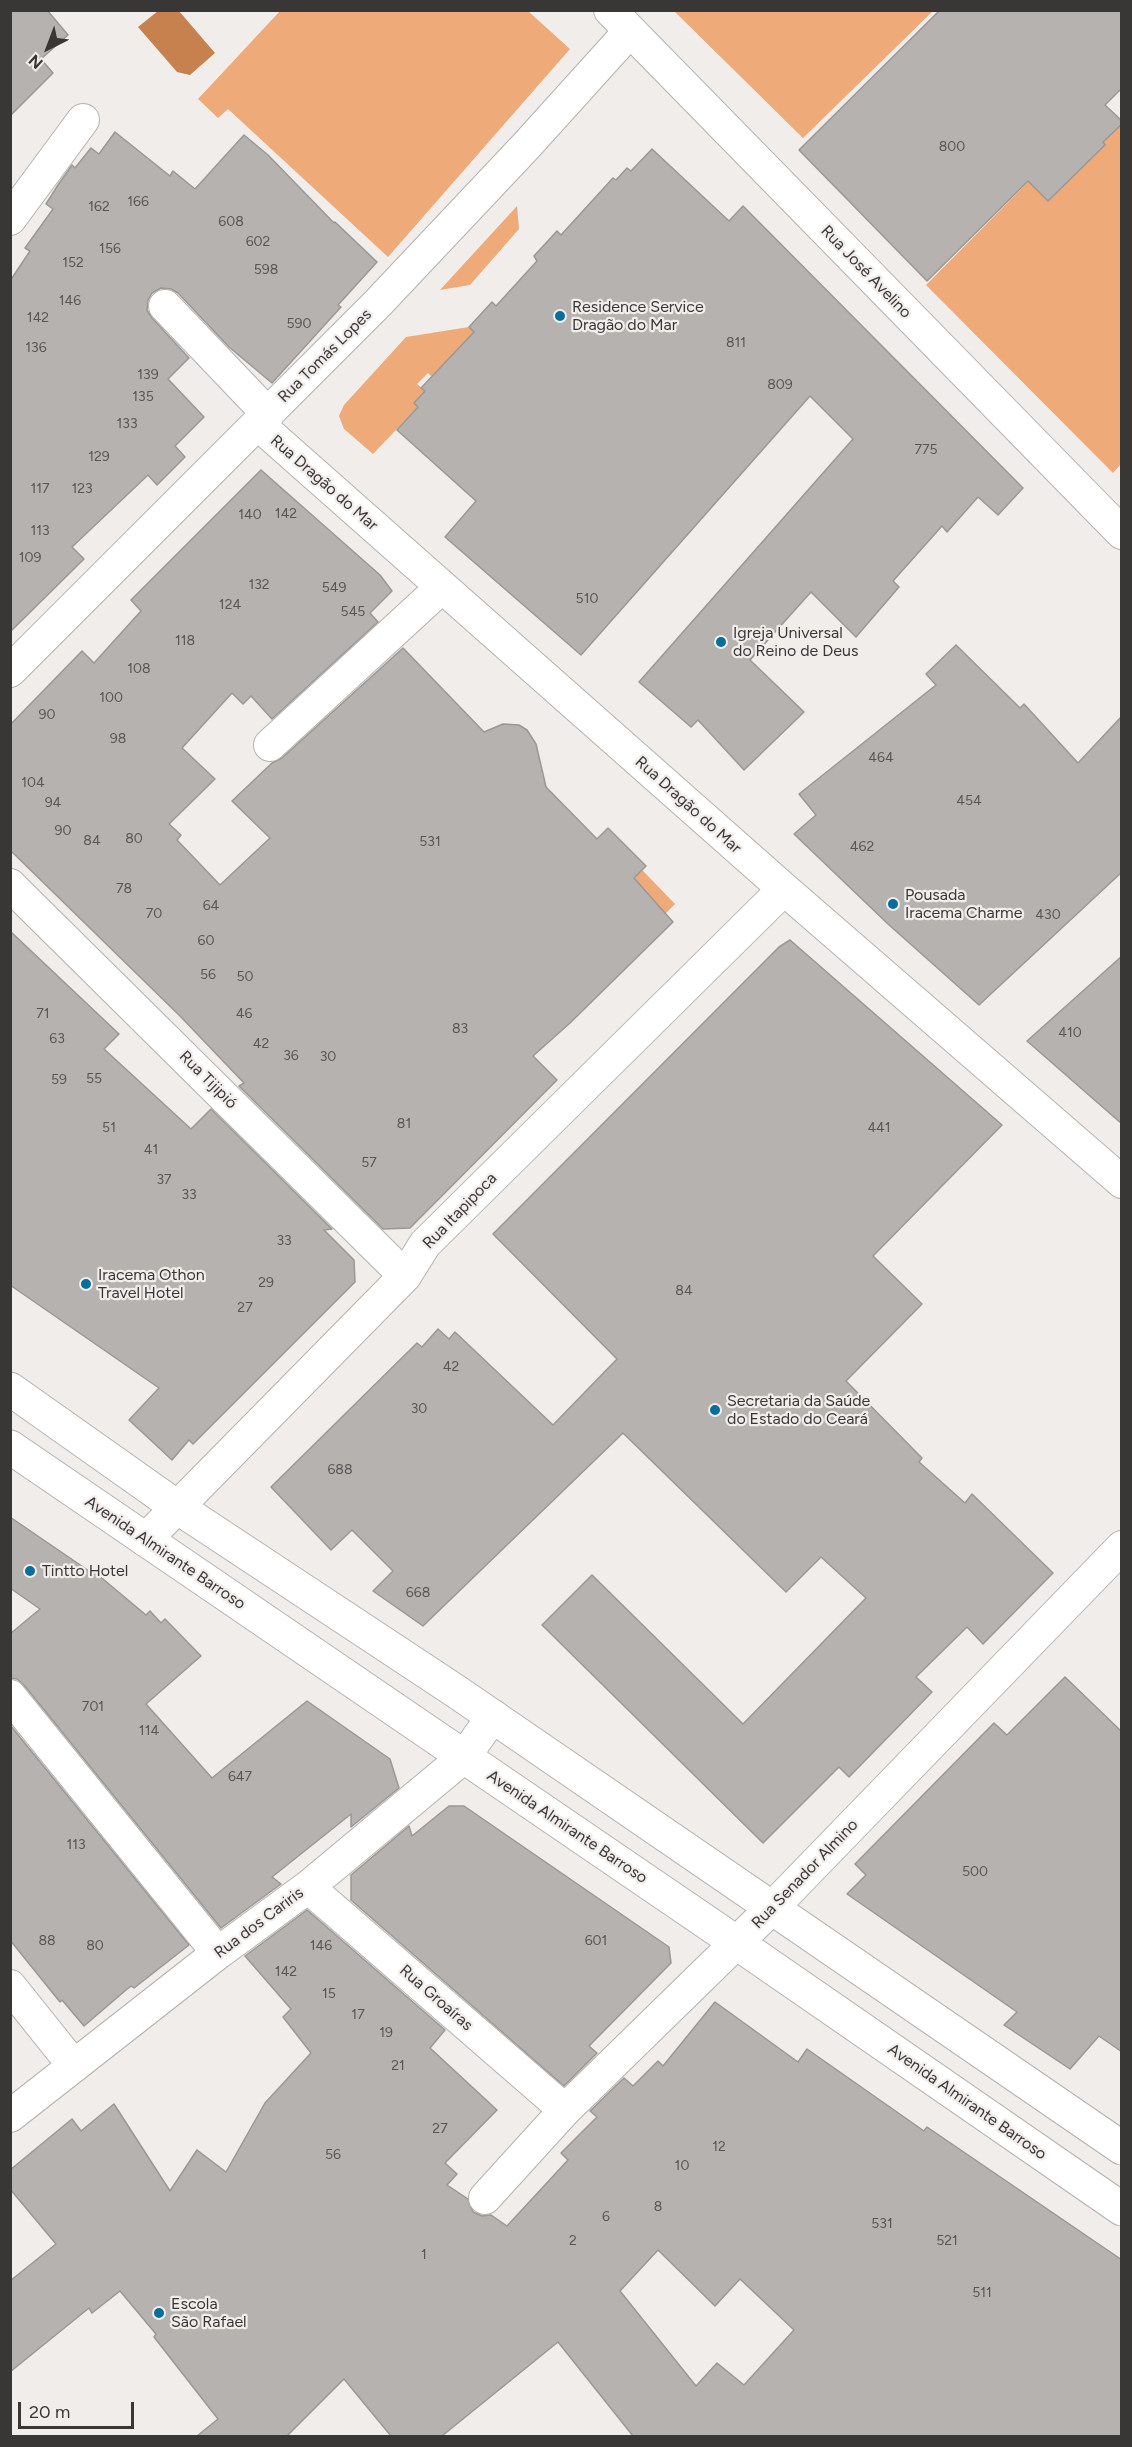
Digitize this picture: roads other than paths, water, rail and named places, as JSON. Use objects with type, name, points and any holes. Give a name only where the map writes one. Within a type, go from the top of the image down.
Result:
[{"type":"main road","points":[[10,1389],[177,1507],[493,1716],[1122,2148]]},
{"type":"main road","name":"Avenida Almirante Barroso","points":[[10,1447],[1122,2209]]},
{"type":"street","name":"Rua Tomás Lopes","points":[[10,671],[378,303],[527,145],[620,21]]},
{"type":"street","name":"Rua José Avelino","points":[[620,21],[1122,533]]},
{"type":"street","points":[[10,219],[83,120]]},
{"type":"street","name":"Rua Dragão do Mar","points":[[165,306],[263,419],[442,587],[784,889],[1122,1182]]},
{"type":"street","points":[[270,745],[442,587]]},
{"type":"street","name":"Rua Tijipió","points":[[10,885],[405,1276]]},
{"type":"street","name":"Rua Itapipoca","points":[[145,1540],[405,1276],[425,1244],[784,889]]},
{"type":"street","name":"Rua Senador Almino","points":[[485,2198],[565,2110],[772,1908],[1122,1546]]},
{"type":"street","points":[[10,1696],[218,1953]]},
{"type":"street","name":"Rua dos Cariris","points":[[10,2116],[218,1953],[308,1887],[464,1757],[493,1716]]},
{"type":"street","name":"Rua Groaíras","points":[[308,1887],[565,2110]]},
{"type":"street","points":[[10,1986],[74,2066]]},
{"type":"place","name":"Residence Service Dragão do Mar","points":[[560,316]]},
{"type":"place","name":"Igreja Universal do Reino de Deus","points":[[721,642]]},
{"type":"place","name":"Pousada Iracema Charme","points":[[893,904]]},
{"type":"place","name":"Iracema Othon Travel Hotel","points":[[86,1284]]},
{"type":"place","name":"Secretaria da Saúde do Estado do Ceará","points":[[715,1410]]},
{"type":"place","name":"Tintto Hotel","points":[[30,1571]]},
{"type":"place","name":"Escola São Rafael","points":[[159,2313]]}]
